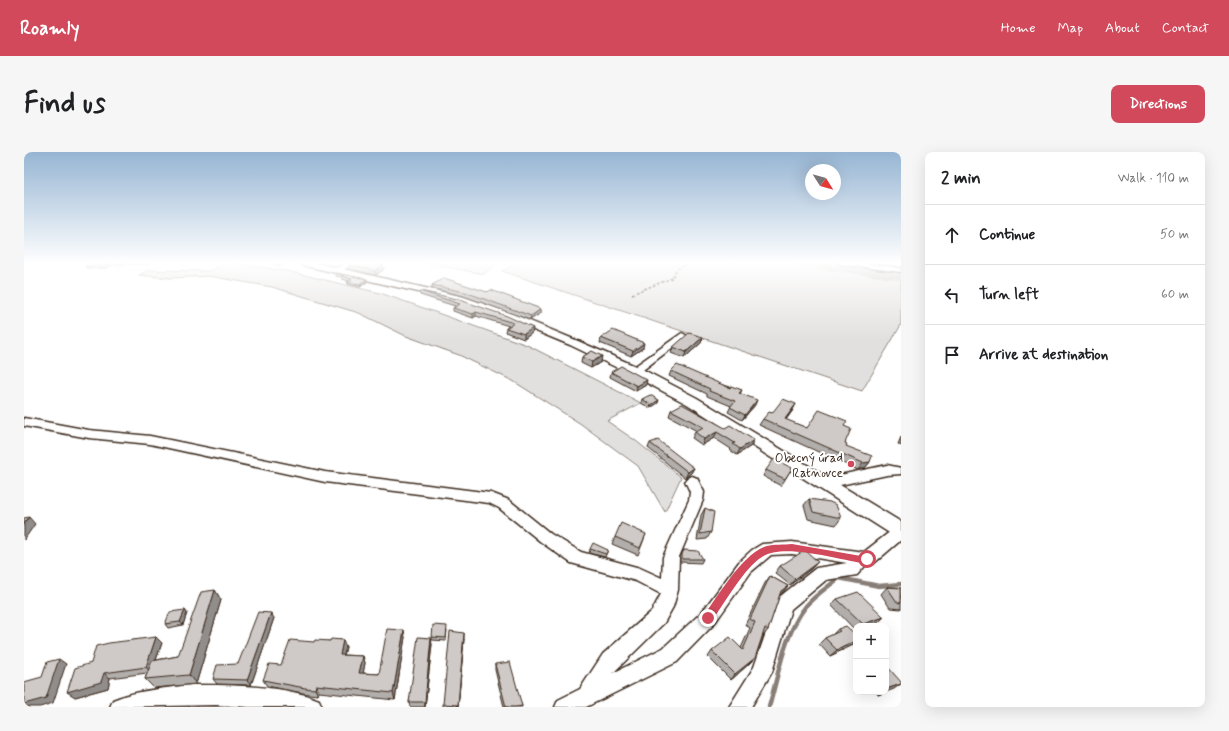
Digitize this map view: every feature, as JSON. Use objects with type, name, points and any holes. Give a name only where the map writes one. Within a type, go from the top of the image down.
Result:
[{"type":"main road","points":[[419,288],[479,305],[544,330],[635,371],[692,401],[901,531]]},
{"type":"street","points":[[635,371],[682,336]]},
{"type":"street","points":[[24,422],[89,434],[150,440],[325,477],[490,498],[504,504],[546,538],[577,558],[640,575],[670,590]]},
{"type":"street","points":[[826,483],[887,470],[896,471]]},
{"type":"street","points":[[587,697],[610,661],[658,617],[667,601],[670,590],[671,557],[696,500],[698,492],[692,481]]},
{"type":"street","points":[[565,707],[670,655],[708,618],[745,567],[758,555],[768,549],[792,548],[867,559],[875,554],[901,531]]},
{"type":"street","points":[[739,707],[762,672],[784,604],[822,573],[851,570],[861,559]]},
{"type":"street","points":[[120,707],[160,697],[217,695],[275,699],[312,707]]},
{"type":"path","points":[[632,294],[647,288]]},
{"type":"shaded area","points":[[275,288],[358,288],[380,293],[527,345],[641,403],[607,421],[636,441],[681,477],[665,512],[638,466],[581,424],[513,381],[459,355],[406,336],[359,313]]},
{"type":"shaded area","points":[[553,288],[901,288],[901,325],[862,391]]},
{"type":"building","points":[[446,288],[474,288],[487,292],[491,290],[541,309],[531,316],[465,292]]},
{"type":"building","points":[[420,291],[457,299],[507,316],[533,328],[524,334],[506,328],[514,323],[476,312],[473,314],[453,308],[460,304]]},
{"type":"building","points":[[613,330],[644,343],[633,351],[601,338]]},
{"type":"building","points":[[689,333],[703,337],[686,352],[673,347]]},
{"type":"building","points":[[592,351],[602,356],[592,362],[582,357]]},
{"type":"building","points":[[677,365],[730,388],[731,386],[742,390],[739,393],[757,400],[745,415],[730,407],[735,401],[709,391],[710,389],[671,371]]},
{"type":"building","points":[[621,366],[647,380],[637,386],[611,372]]},
{"type":"building","points":[[650,395],[659,400],[651,405],[642,399]]},
{"type":"building","points":[[783,399],[796,404],[785,419],[807,428],[819,410],[847,421],[844,426],[851,429],[845,443],[847,444],[846,446],[872,456],[870,462],[863,463],[763,419],[769,412],[772,413]]},
{"type":"building","points":[[682,404],[725,428],[730,425],[754,440],[740,449],[733,444],[735,443],[717,432],[704,439],[695,432],[703,427],[671,410]]},
{"type":"building","points":[[658,440],[694,468],[688,472],[650,443]]},
{"type":"building","points":[[774,459],[792,468],[785,479],[766,470]]},
{"type":"building","points":[[809,499],[830,502],[836,505],[841,518],[813,512]]},
{"type":"building","points":[[705,508],[714,512],[711,532],[700,534]]},
{"type":"building","points":[[29,517],[24,524],[24,518]]},
{"type":"building","points":[[621,523],[646,534],[640,548],[615,537]]},
{"type":"building","points":[[593,543],[608,550],[606,554],[590,549]]},
{"type":"building","points":[[684,550],[698,551],[703,559],[682,559]]},
{"type":"building","points":[[805,550],[818,562],[795,579],[780,566]]},
{"type":"building","points":[[770,576],[788,586],[781,591],[768,630],[765,628],[755,658],[735,674],[712,651],[730,637],[743,650],[755,622],[750,619]]},
{"type":"building","points":[[887,587],[901,588],[901,603],[897,602]]},
{"type":"building","points":[[215,590],[189,675],[145,679],[152,661],[178,656],[201,592]]},
{"type":"building","points":[[858,592],[884,617],[862,623],[837,599]]},
{"type":"building","points":[[185,610],[180,622],[165,624],[170,612]]},
{"type":"building","points":[[258,612],[271,613],[247,680],[213,679],[217,665],[238,664]]},
{"type":"building","points":[[433,625],[447,626],[446,638],[432,637]]},
{"type":"building","points":[[846,626],[853,632],[853,642],[837,650],[825,638],[840,631],[838,629]]},
{"type":"building","points":[[387,629],[404,630],[393,693],[316,685],[315,689],[305,688],[263,680],[269,664],[281,665],[290,640],[314,642],[315,640],[343,640],[340,655],[363,656],[359,673],[379,674]]},
{"type":"building","points":[[450,631],[464,633],[458,705],[443,704]]},
{"type":"building","points":[[156,637],[146,667],[104,673],[101,682],[67,692],[75,668],[91,663],[96,646]]},
{"type":"building","points":[[418,637],[431,638],[425,702],[409,702]]},
{"type":"building","points":[[59,659],[46,698],[24,704],[24,682],[42,677],[47,662]]},
{"type":"building","points":[[510,662],[522,706],[506,707],[495,664]]},
{"type":"building","points":[[889,668],[901,682],[901,684],[889,688]]},
{"type":"waterway","points":[[769,707],[787,641],[799,617],[813,598],[839,578],[879,586],[901,584]]},
{"type":"place","name":"Obecný úrad Ratnovce","points":[[851,464]]},
{"type":"route","points":[[708,618],[745,567],[758,555],[768,549],[792,548],[867,559]]}]
